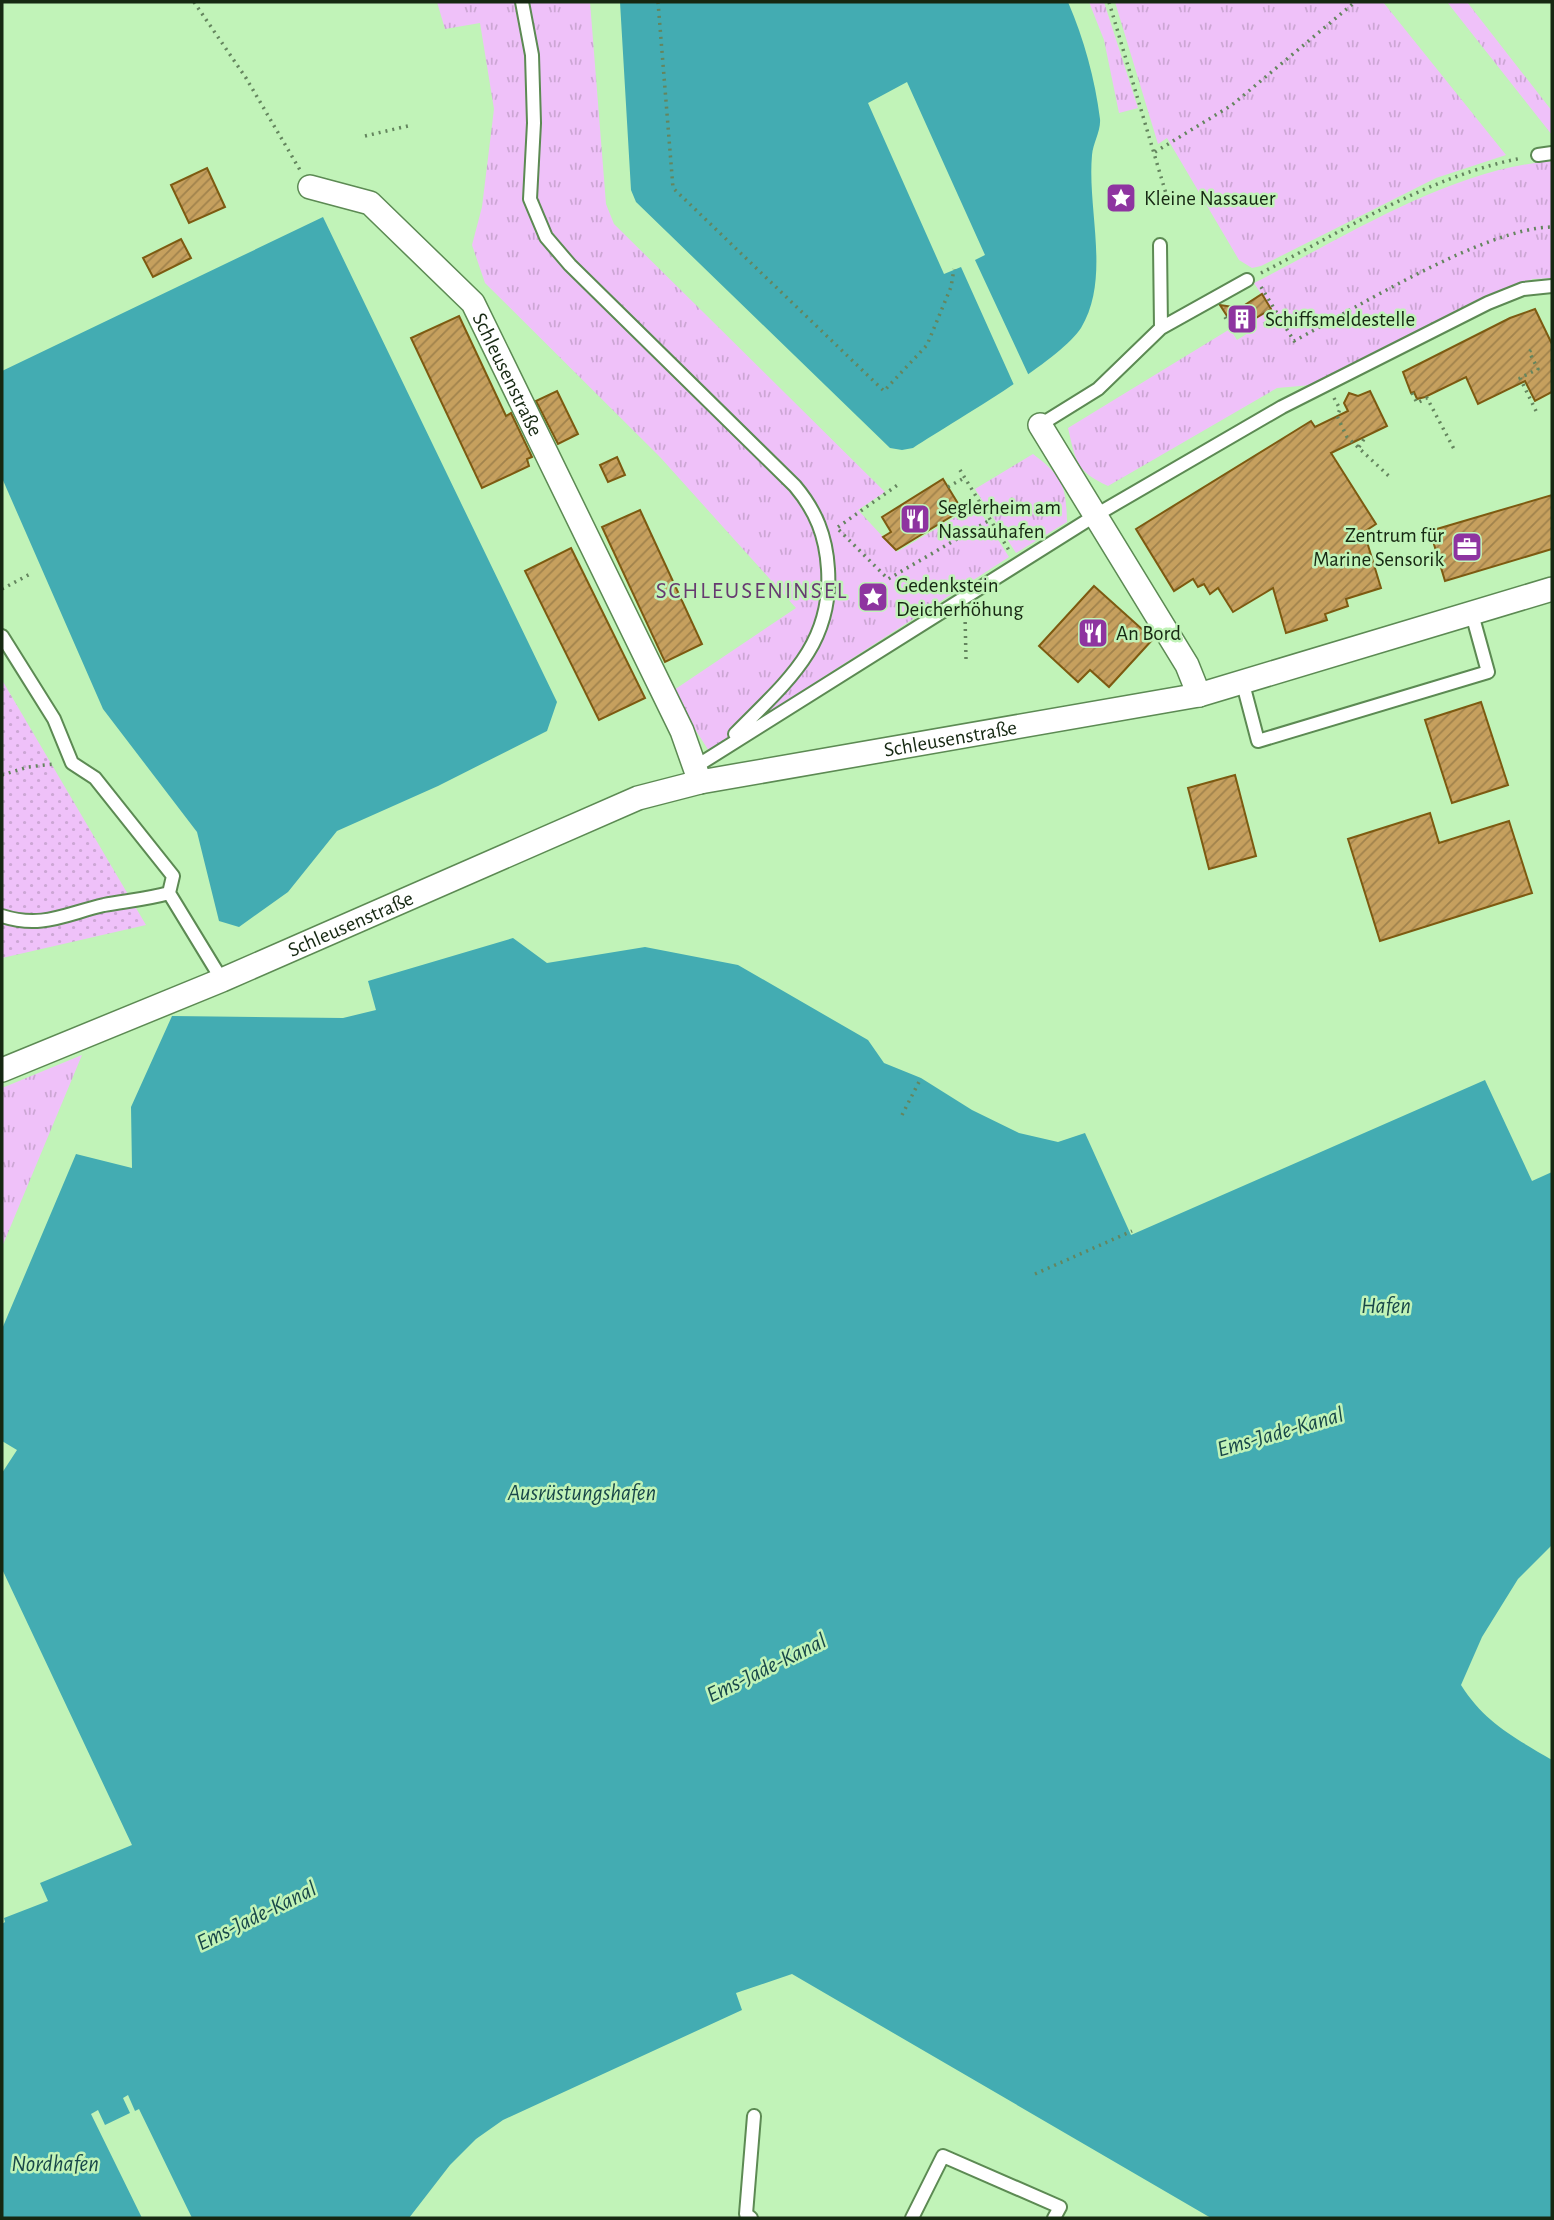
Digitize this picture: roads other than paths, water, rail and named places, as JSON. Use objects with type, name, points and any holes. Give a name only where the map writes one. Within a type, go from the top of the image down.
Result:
[{"type":"street","name":"Schleusenstraße","points":[[310,187],[370,203],[473,303],[682,731],[697,775]]},
{"type":"street","points":[[1040,425],[1187,665],[1199,695]]},
{"type":"street","name":"Schleusenstraße","points":[[2,1070],[222,980],[616,806],[697,775],[1199,695],[1243,684],[1552,589]]},
{"type":"lane","points":[[522,2],[532,55],[533,80],[534,123],[528,187],[539,226],[570,265],[795,486],[816,513],[822,530],[829,587],[820,635],[791,676],[697,775]]},
{"type":"lane","points":[[1538,155],[1552,153]]},
{"type":"lane","points":[[1160,245],[1161,328]]},
{"type":"lane","points":[[1040,425],[1098,388],[1161,328],[1251,278]]},
{"type":"lane","points":[[720,749],[1017,563],[1282,407],[1488,303],[1523,289],[1552,286]]},
{"type":"lane","points":[[1243,684],[1258,741],[1488,673],[1472,614]]},
{"type":"lane","points":[[2,636],[54,719],[72,763],[95,778],[166,865],[173,876],[169,893],[222,980]]},
{"type":"lane","points":[[2,916],[23,923],[64,918],[105,905],[141,901],[169,893]]},
{"type":"lane","points":[[751,2218],[746,2214],[754,2116]]},
{"type":"lane","points":[[912,2218],[943,2155],[1060,2207],[1054,2218]]},
{"type":"water","points":[[620,2],[1068,2],[1088,59],[1100,119],[1091,176],[1096,243],[1095,288],[1081,328],[1051,357],[977,408],[913,448],[890,448],[636,202],[631,190]]},
{"type":"water","points":[[323,217],[557,702],[547,731],[438,786],[337,831],[288,892],[239,927],[219,921],[197,832],[103,709],[2,478],[2,371]]},
{"type":"water","name":"Ausrüstungshafen","points":[[513,938],[547,963],[645,947],[738,965],[868,1040],[884,1063],[921,1078],[972,1110],[1019,1133],[1058,1142],[1085,1133],[1131,1235],[1485,1080],[1532,1181],[1552,1172],[1552,1545],[1518,1579],[1482,1637],[1461,1685],[1491,1720],[1513,1737],[1552,1760],[1552,2218],[1211,2218],[792,1974],[736,1993],[742,2010],[503,2120],[476,2139],[450,2165],[409,2218],[192,2218],[139,2109],[135,2111],[128,2095],[123,2098],[130,2113],[105,2125],[98,2110],[91,2114],[142,2218],[2,2218],[4,1918],[48,1901],[40,1883],[132,1845],[2,1569],[2,1473],[17,1450],[2,1441],[2,1329],[76,1154],[132,1168],[131,1107],[172,1016],[343,1018],[376,1010],[368,981]]},
{"type":"place","name":"Kleine Nassauer","points":[[1121,198]]},
{"type":"place","name":"Schiffsmeldestelle","points":[[1242,319]]},
{"type":"place","name":"Seglerheim am Nassauhafen","points":[[915,519]]},
{"type":"place","name":"Zentrum für Marine Sensorik","points":[[1467,547]]},
{"type":"place","name":"Gedenkstein Deicherhöhung","points":[[873,597]]},
{"type":"place","name":"An Bord","points":[[1093,633]]},
{"type":"district","name":"SCHLEUSENINSEL","points":[[752,590]]},
{"type":"water label","name":"Hafen","points":[[1386,1305]]},
{"type":"water label","name":"Ems-Jade-Kanal","points":[[1280,1431]]},
{"type":"water label","name":"Ems-Jade-Kanal","points":[[766,1667]]},
{"type":"water label","name":"Ems-Jade-Kanal","points":[[256,1915]]},
{"type":"water label","name":"Nordhafen","points":[[55,2163]]}]
